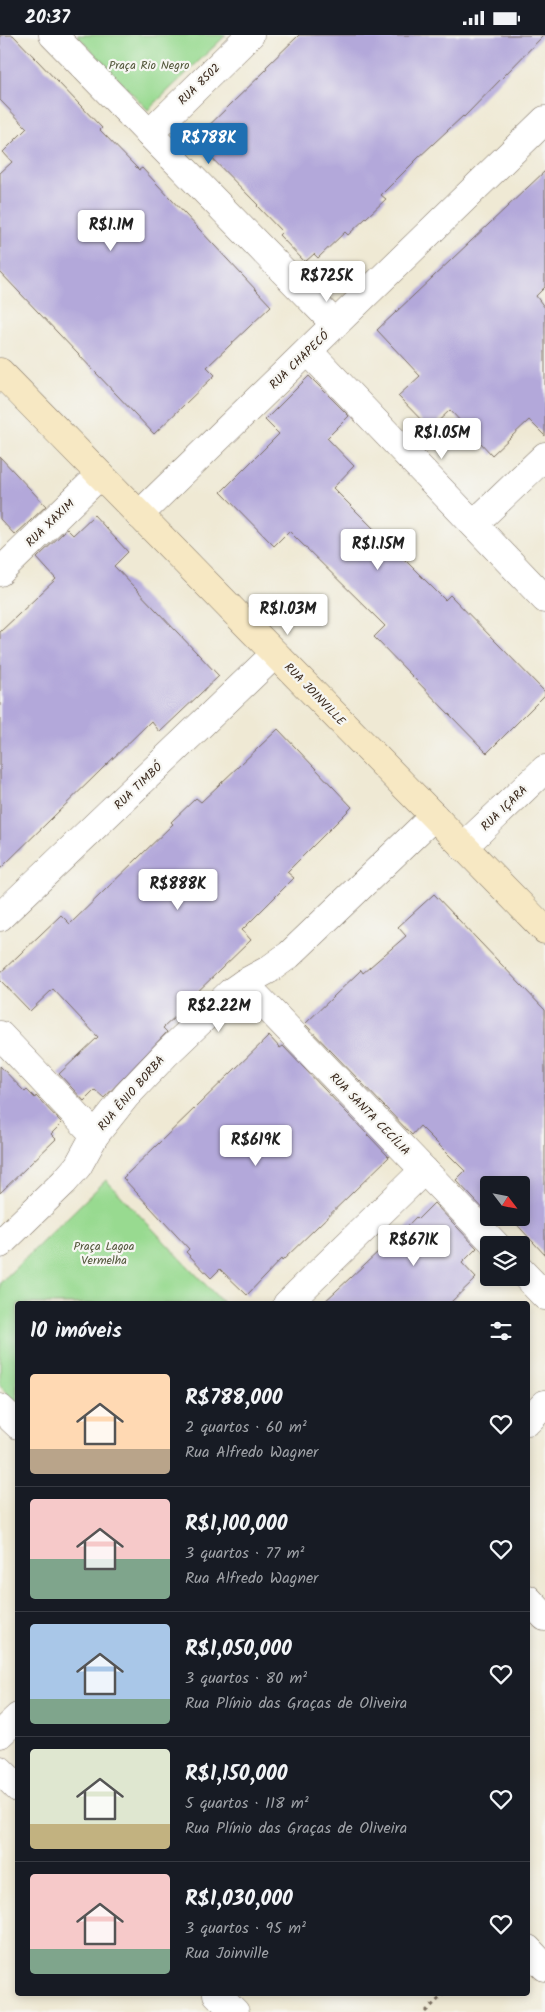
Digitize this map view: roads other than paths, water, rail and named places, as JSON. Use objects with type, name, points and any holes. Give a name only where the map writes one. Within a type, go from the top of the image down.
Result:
[{"type":"street","points":[[52,35],[335,324]]},
{"type":"street","name":"RUA 8502","points":[[149,134],[250,35]]},
{"type":"street","name":"RUA CHAPECÓ","points":[[139,515],[545,121]]},
{"type":"street","points":[[308,351],[545,599]]},
{"type":"street","name":"RUA JOINVILLE","points":[[0,373],[545,930]]},
{"type":"street","points":[[474,524],[545,456]]},
{"type":"street","name":"RUA XAXIM","points":[[0,572],[100,475]]},
{"type":"street","name":"RUA TIMBÓ","points":[[0,917],[276,654]]},
{"type":"street","name":"RUA IÇARA","points":[[463,847],[545,769]]},
{"type":"street","name":"RUA ÊNIO BORBA","points":[[0,1244],[78,1166],[95,1135],[126,1096],[166,1053],[231,992],[289,955],[434,817]]},
{"type":"street","name":"RUA SANTA CECÍLIA","points":[[244,983],[487,1236]]},
{"type":"street","points":[[0,1035],[95,1135]]},
{"type":"street","points":[[291,1301],[424,1170]]},
{"type":"street","points":[[530,1280],[545,1296]]},
{"type":"street","points":[[530,1419],[545,1404]]},
{"type":"street","points":[[0,1408],[15,1422]]},
{"type":"street","points":[[530,1601],[545,1617]]},
{"type":"street","points":[[0,1734],[15,1720]]},
{"type":"street","points":[[0,1770],[15,1785]]},
{"type":"street","points":[[530,1951],[545,1967]]},
{"type":"street","points":[[219,1996],[234,2012]]},
{"type":"park label","name":"Praça Rio Negro","points":[[149,65]]},
{"type":"park label","name":"Praça Lagoa Vermelha","points":[[104,1253]]}]
